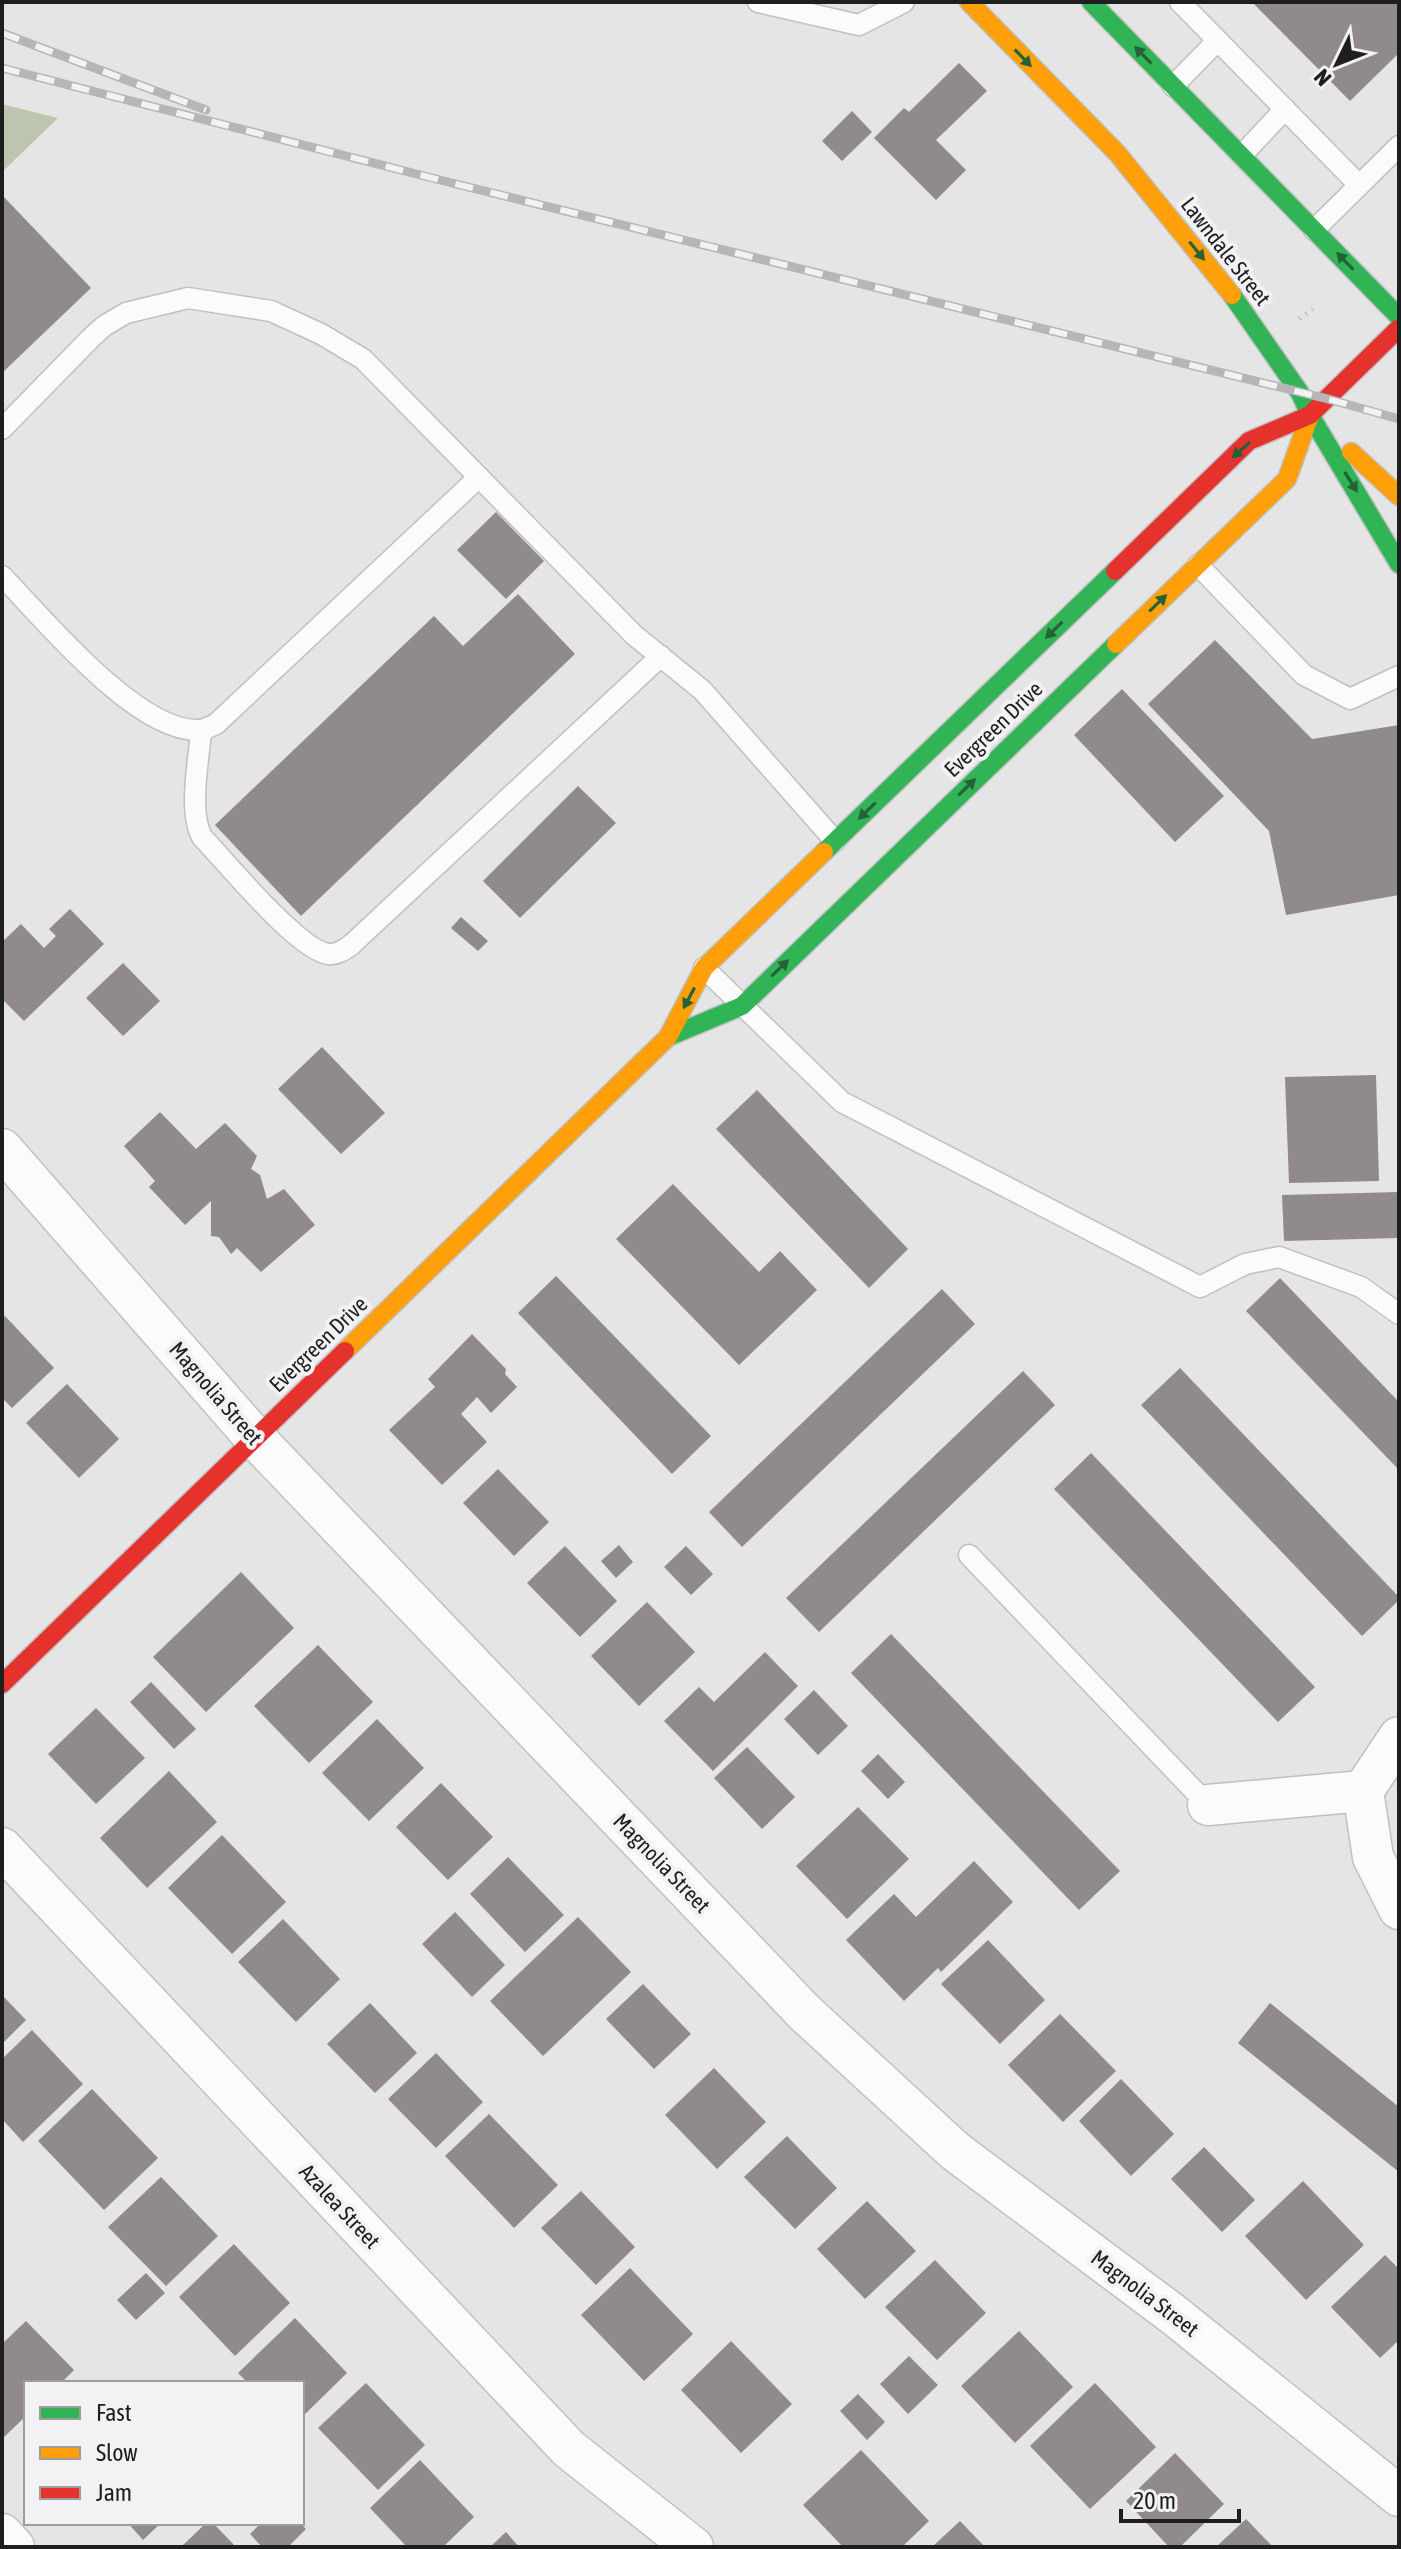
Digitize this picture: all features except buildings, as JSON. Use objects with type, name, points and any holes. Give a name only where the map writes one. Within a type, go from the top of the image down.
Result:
[{"type":"street","name":"Lawndale Street","points":[[969,2],[1117,153],[1228,289],[1300,393],[1399,564]]},
{"type":"street","points":[[1091,2],[1399,317]]},
{"type":"street","name":"Evergreen Drive","points":[[2,1684],[668,1037],[704,968],[839,846],[1249,441],[1310,415],[1399,328]]},
{"type":"street","name":"Evergreen Drive","points":[[668,1037],[742,1006],[865,876],[1287,479],[1310,415]]},
{"type":"street","points":[[1310,415],[1399,496]]},
{"type":"street","name":"Magnolia Street","points":[[2,1149],[255,1438],[805,2013],[955,2151],[1174,2315],[1399,2496]]},
{"type":"street","points":[[1399,1737],[1363,1791],[1373,1857],[1399,1909]]},
{"type":"street","points":[[1208,1805],[1363,1791]]},
{"type":"street","name":"Azalea Street","points":[[2,1848],[569,2449],[693,2547]]},
{"type":"street","points":[[2,2534],[14,2547]]},
{"type":"lane","points":[[758,2],[859,25],[904,2]]},
{"type":"lane","points":[[839,2],[859,25]]},
{"type":"lane","points":[[1180,2],[1359,185]]},
{"type":"lane","points":[[1173,86],[1217,41]]},
{"type":"lane","points":[[1242,155],[1285,109]]},
{"type":"lane","points":[[1314,230],[1399,146]]},
{"type":"lane","points":[[2,429],[104,326],[126,313],[188,298],[271,311],[321,334],[363,359],[634,635],[702,690],[839,846]]},
{"type":"lane","points":[[2,576],[112,688],[147,713],[178,728],[201,731],[216,724],[479,477]]},
{"type":"lane","points":[[1198,565],[1304,675],[1350,699],[1399,676]]},
{"type":"lane","points":[[201,731],[196,813],[197,828],[202,837],[299,939],[327,954],[339,953],[661,656]]},
{"type":"lane","points":[[704,968],[842,1102],[1200,1287],[1245,1264],[1279,1257],[1361,1287],[1399,1314]]},
{"type":"lane","points":[[969,1555],[1208,1805]]},
{"type":"path","points":[[1295,322],[1313,309]]},
{"type":"green space","points":[[2,104],[58,118],[2,172]]},
{"type":"railway","points":[[2,33],[206,110]]},
{"type":"railway","points":[[2,68],[1399,419]]},
{"type":"traffic: fast","points":[[1091,2],[1399,317]]},
{"type":"traffic: fast","points":[[1232,295],[1300,393],[1399,564]]},
{"type":"traffic: fast","points":[[824,852],[1115,571]]},
{"type":"traffic: fast","points":[[668,1037],[742,1006],[1116,644]]},
{"type":"traffic: slow","points":[[969,2],[1117,153],[1232,295]]},
{"type":"traffic: slow","points":[[1116,644],[1287,479],[1310,415]]},
{"type":"traffic: slow","points":[[1351,452],[1399,496]]},
{"type":"traffic: slow","points":[[345,1351],[668,1037],[704,968],[824,852]]},
{"type":"traffic: jam","points":[[1115,571],[1249,441],[1310,415],[1399,328]]},
{"type":"traffic: jam","points":[[2,1684],[345,1351]]}]
